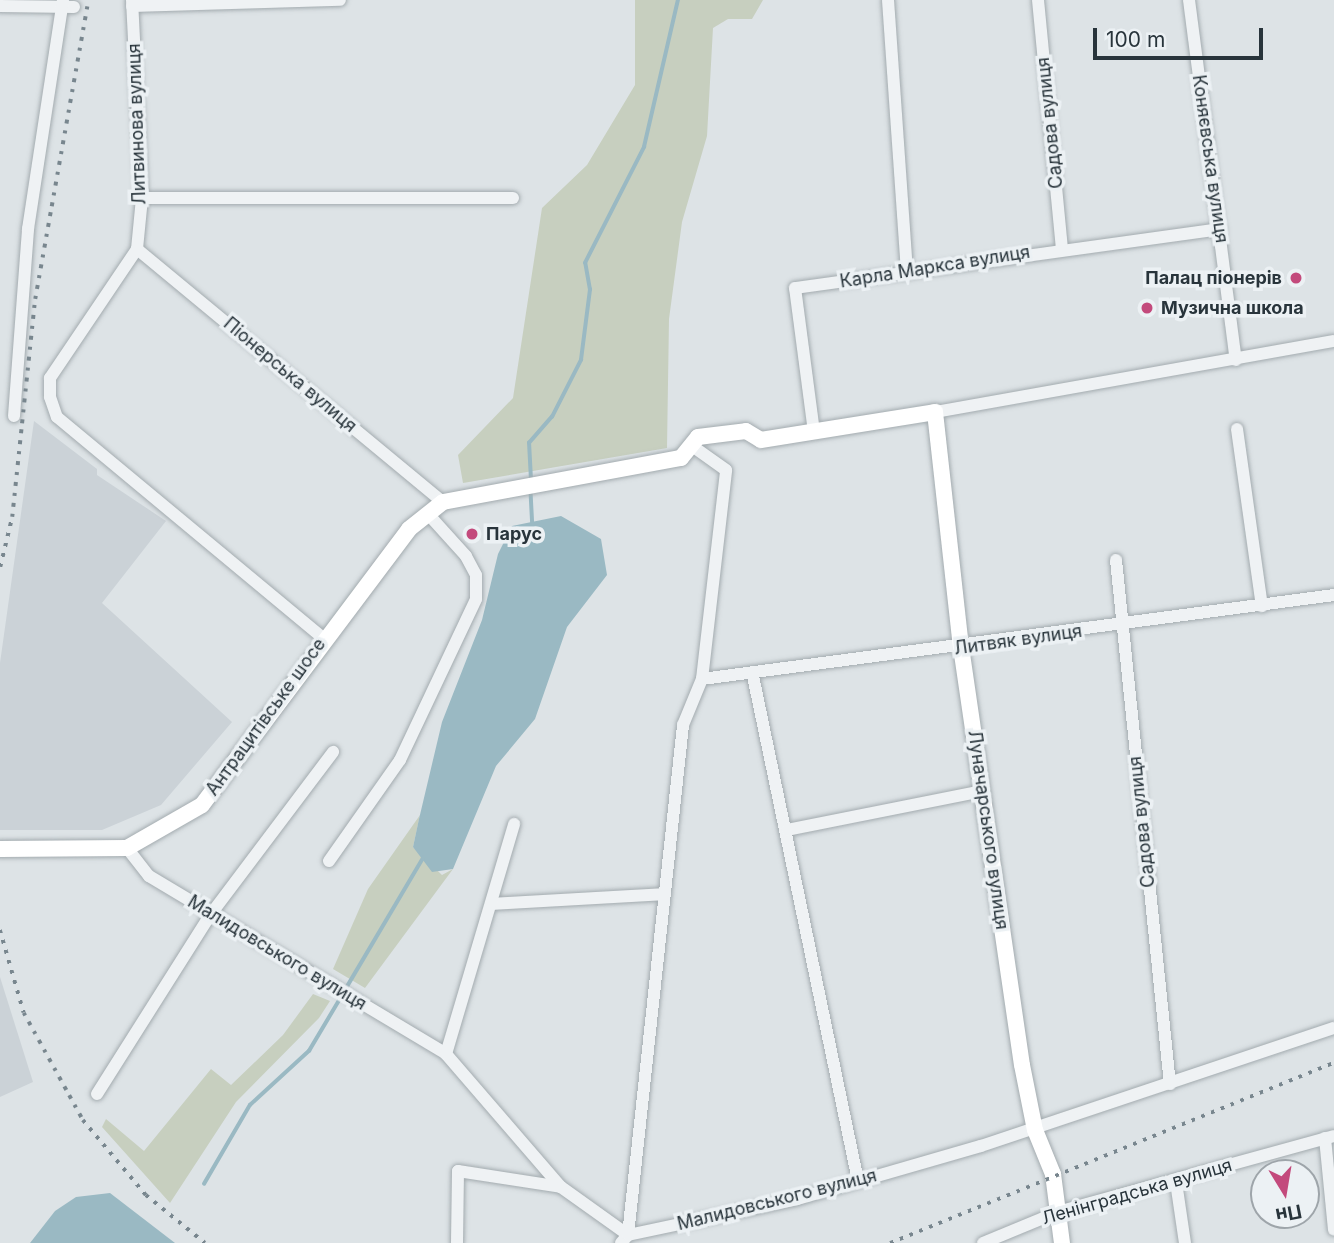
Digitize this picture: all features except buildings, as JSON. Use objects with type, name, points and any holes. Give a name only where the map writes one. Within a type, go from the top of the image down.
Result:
[{"type":"main road","points":[[443,502],[686,452],[698,436],[746,431],[761,440],[935,412]]},
{"type":"main road","name":"Луначарського вулиця","points":[[935,412],[961,647],[982,791],[1035,1130],[1053,1174],[1062,1243]]},
{"type":"main road","name":"Антрацитівське шосе","points":[[0,849],[127,848],[202,805],[323,638],[428,514],[443,502]]},
{"type":"street","points":[[132,3],[340,0]]},
{"type":"street","points":[[888,0],[907,272]]},
{"type":"street","name":"Садова вулиця","points":[[1038,0],[1062,247]]},
{"type":"street","name":"Коняєвська вулиця","points":[[1189,0],[1236,360]]},
{"type":"street","name":"Литвинова вулиця","points":[[132,3],[142,198],[137,249]]},
{"type":"street","points":[[0,6],[66,4],[28,229],[14,415]]},
{"type":"street","points":[[142,198],[513,198]]},
{"type":"street","name":"Карла Маркса вулиця","points":[[814,432],[795,288],[1062,247],[1220,229]]},
{"type":"street","points":[[137,249],[50,378],[57,417],[323,638]]},
{"type":"street","name":"Піонерська вулиця","points":[[137,249],[443,502]]},
{"type":"street","points":[[935,412],[1334,341]]},
{"type":"street","points":[[1237,429],[1262,606]]},
{"type":"street","points":[[625,1239],[683,724],[702,679],[726,470],[686,452]]},
{"type":"street","points":[[329,861],[400,760],[476,598],[476,575],[466,556],[428,514]]},
{"type":"street","name":"Садова вулиця","points":[[1116,560],[1170,1084]]},
{"type":"street","name":"Литвяк вулиця","points":[[702,679],[753,676],[1334,595]]},
{"type":"street","points":[[753,676],[858,1181]]},
{"type":"street","points":[[97,1094],[211,914],[333,752]]},
{"type":"street","points":[[787,830],[982,791]]},
{"type":"street","points":[[446,1054],[514,824]]},
{"type":"street","name":"Малидовського вулиця","points":[[127,848],[149,876],[446,1054],[561,1187],[625,1239],[858,1181],[1035,1130],[1334,1028]]},
{"type":"street","points":[[492,904],[665,894]]},
{"type":"street","points":[[1329,1137],[1334,1230]]},
{"type":"street","name":"Ленінградська вулиця","points":[[983,1243],[1058,1212],[1176,1182],[1329,1137]]},
{"type":"street","points":[[457,1243],[457,1171],[561,1187]]},
{"type":"street","points":[[1176,1182],[1185,1243]]},
{"type":"shaded area","points":[[34,421],[97,469],[97,475],[166,521],[102,603],[232,722],[161,805],[102,830],[0,830],[0,663]]},
{"type":"shaded area","points":[[0,977],[33,1082],[0,1097]]},
{"type":"green space","points":[[635,0],[763,0],[752,19],[728,19],[713,28],[707,136],[682,222],[669,319],[667,448],[463,483],[458,455],[513,398],[542,208],[587,165],[635,85]]},
{"type":"green space","points":[[420,815],[413,847],[442,875],[453,869],[365,988],[333,969],[368,889]]},
{"type":"green space","points":[[313,994],[330,1001],[319,1018],[236,1102],[170,1203],[102,1127],[106,1119],[144,1151],[211,1069],[231,1085],[283,1035]]},
{"type":"water","points":[[561,516],[601,539],[607,575],[567,627],[535,719],[496,766],[453,869],[432,872],[413,847],[442,722],[482,620],[498,554],[512,526]]},
{"type":"water","points":[[110,1193],[175,1243],[30,1243],[55,1211],[76,1197]]},
{"type":"waterway","points":[[531,480],[529,443],[552,417],[581,360],[590,290],[585,263],[644,147],[678,0]]},
{"type":"waterway","points":[[531,492],[533,526]]},
{"type":"waterway","points":[[345,990],[423,858]]},
{"type":"waterway","points":[[204,1184],[250,1105],[309,1051],[341,997]]},
{"type":"railway","points":[[0,567],[12,517],[35,299],[88,0]]},
{"type":"railway","points":[[0,930],[24,1013],[83,1120],[146,1195],[205,1243]]},
{"type":"railway","points":[[890,1243],[1334,1063]]},
{"type":"place","name":"Палац піонерів","points":[[1296,278]]},
{"type":"place","name":"Музична школа","points":[[1147,308]]},
{"type":"place","name":"Парус","points":[[472,534]]}]
